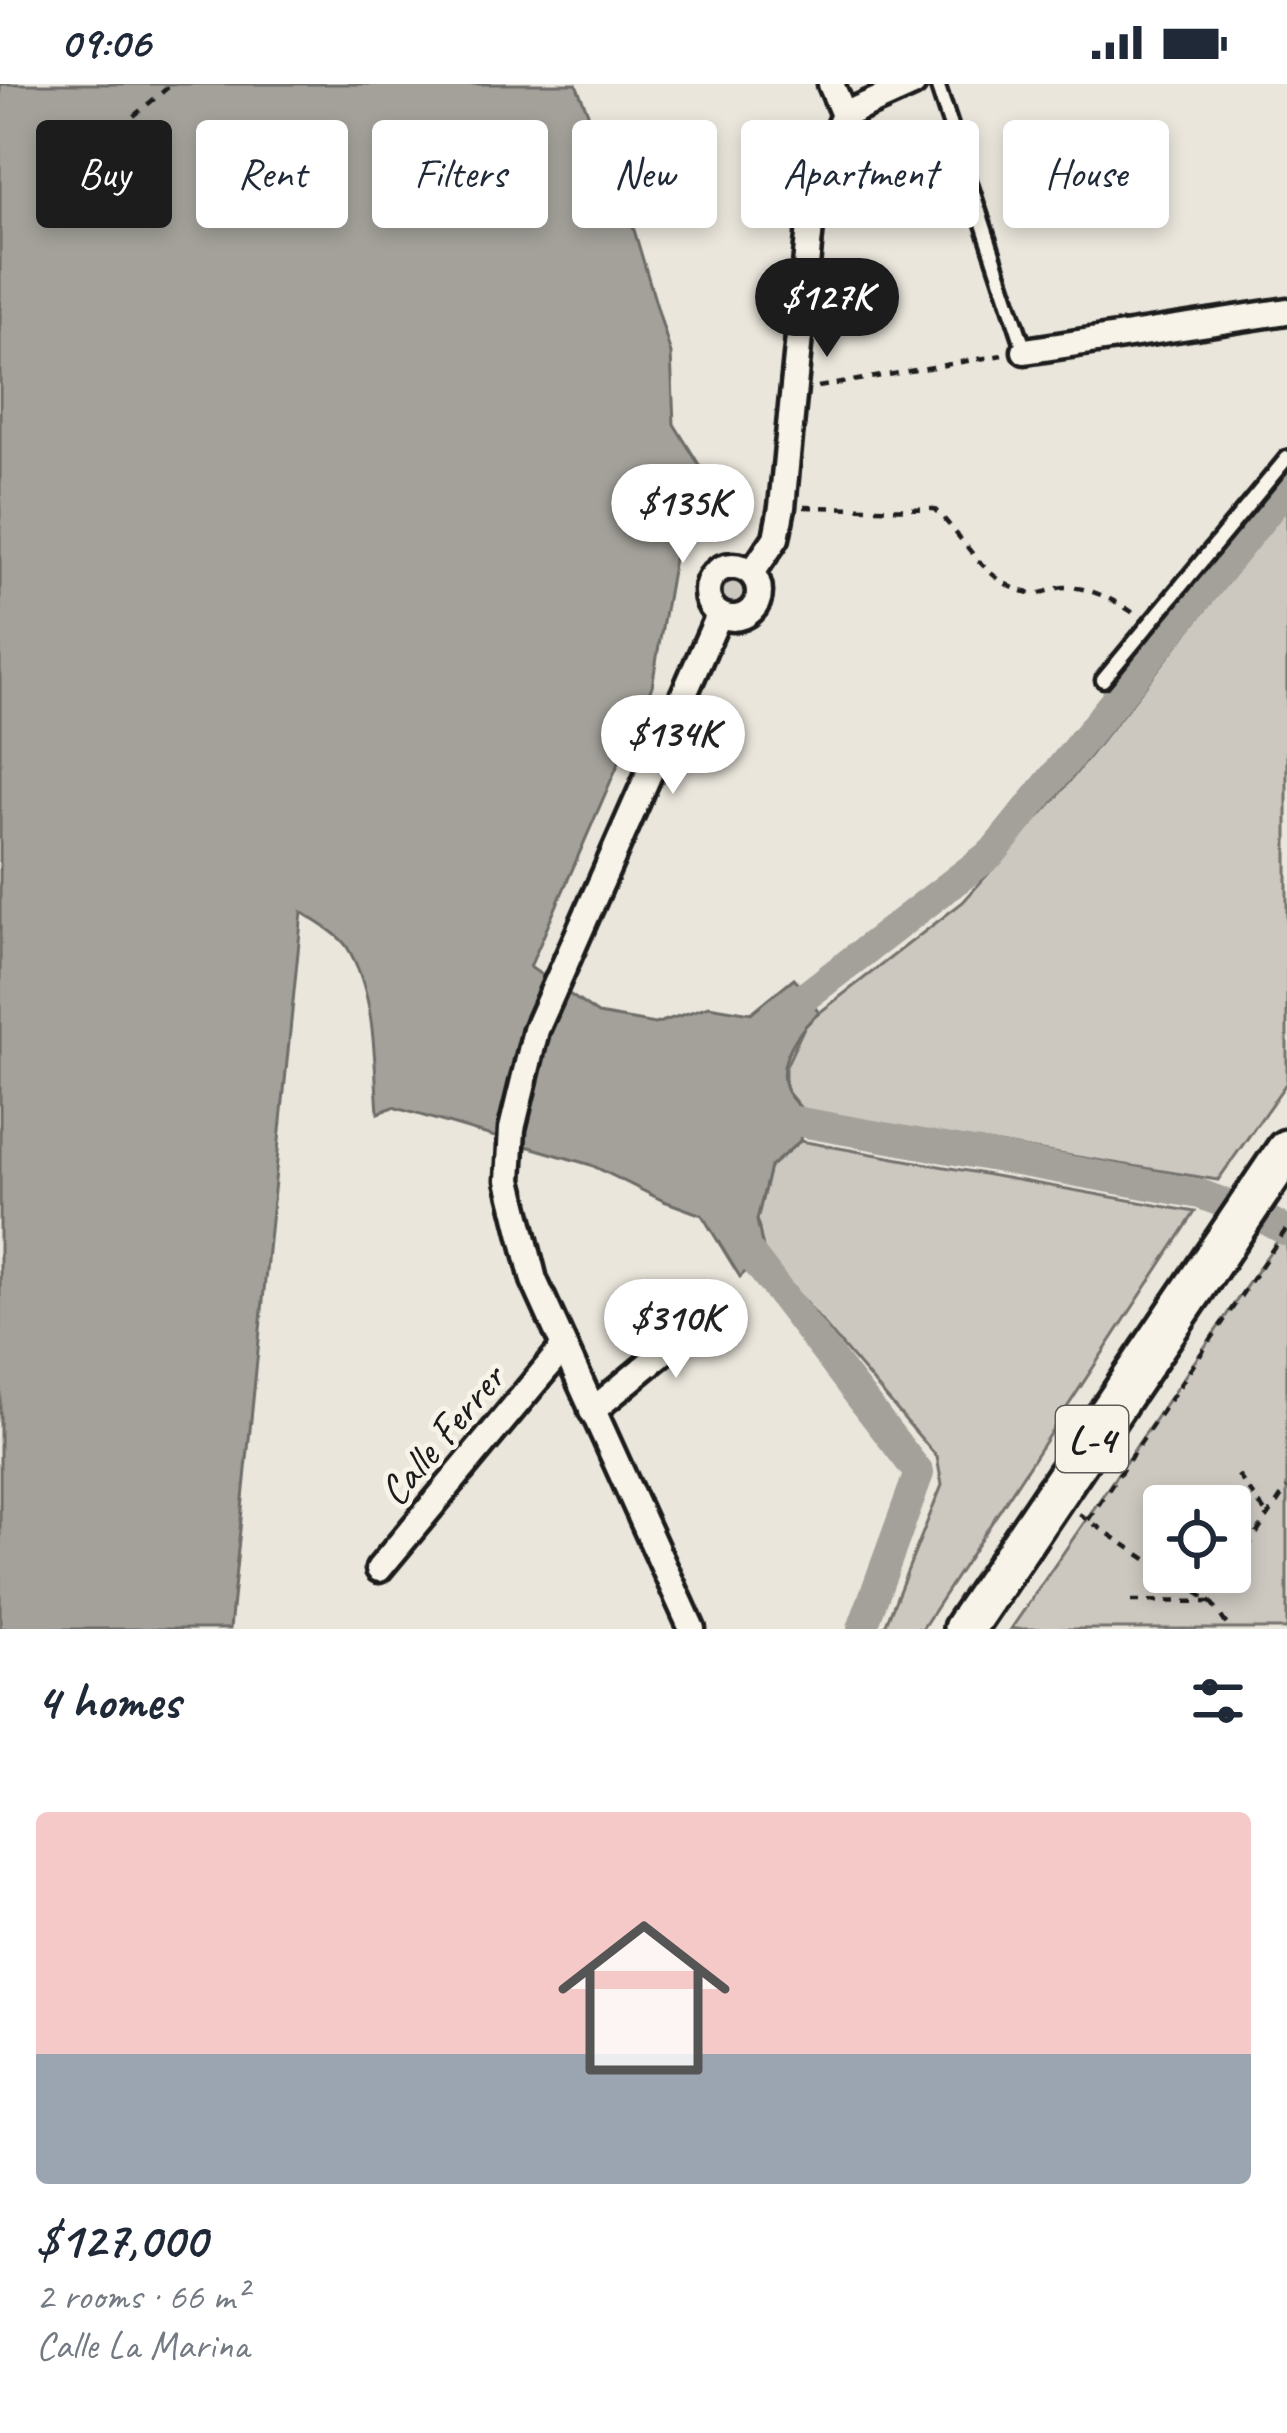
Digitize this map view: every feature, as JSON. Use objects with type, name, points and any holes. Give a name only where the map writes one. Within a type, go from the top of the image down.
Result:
[{"type":"main road","name":"L-4","points":[[964,1629],[1287,1150]]},
{"type":"street","points":[[831,84],[844,115]]},
{"type":"street","points":[[752,573],[776,538],[782,507],[812,216],[822,165],[844,115],[913,84]]},
{"type":"street","points":[[1025,351],[1287,311]]},
{"type":"street","points":[[726,566],[752,573],[759,588],[757,604],[736,619],[719,615],[708,602],[712,576],[726,566]]},
{"type":"street","points":[[692,1629],[534,1280],[509,1180],[512,1129],[536,1030],[719,615]]},
{"type":"street","points":[[592,1412],[721,1304]]},
{"type":"street","name":"Calle Ferrer","points":[[379,1569],[563,1348]]},
{"type":"lane","points":[[937,84],[1025,351]]},
{"type":"lane","points":[[1103,680],[1287,458]]},
{"type":"path","points":[[129,120],[172,84]]},
{"type":"path","points":[[794,391],[1025,351]]},
{"type":"path","points":[[782,507],[934,508],[985,570],[1031,594],[1067,587],[1114,599],[1149,624]]},
{"type":"path","points":[[1088,1520],[1287,1228]]},
{"type":"path","points":[[1238,1475],[1268,1516]]},
{"type":"path","points":[[1210,1602],[1287,1488]]},
{"type":"path","points":[[1053,1497],[1143,1556]]},
{"type":"path","points":[[1197,1593],[1210,1602],[1226,1627],[1238,1629]]},
{"type":"path","points":[[1131,1601],[1210,1602]]},
{"type":"shaded area","points":[[0,84],[576,84],[591,120],[572,120],[572,228],[633,228],[671,354],[674,424],[703,471],[690,527],[676,547],[652,686],[530,967],[598,1014],[655,1024],[709,1006],[751,1013],[794,978],[819,1013],[797,1037],[784,1068],[787,1092],[804,1112],[800,1141],[770,1167],[757,1220],[764,1254],[740,1277],[702,1215],[591,1165],[393,1107],[378,1113],[364,985],[347,947],[302,912],[230,1629],[0,1629]]},
{"type":"shaded area","points":[[1287,507],[1287,1082],[1218,1180],[804,1112],[785,1089],[785,1068],[806,1023],[963,902],[1057,797]]},
{"type":"shaded area","points":[[733,575],[745,580],[750,592],[745,604],[733,609],[721,604],[716,592],[721,580]]},
{"type":"shaded area","points":[[800,1141],[1195,1212],[922,1629],[884,1629],[942,1485],[937,1457],[764,1254],[757,1220],[770,1166]]},
{"type":"shaded area","points":[[1287,1227],[1287,1629],[1011,1629]]},
{"type":"waterway","points":[[775,1020],[993,852],[1287,487]]},
{"type":"waterway","points":[[762,1115],[1200,1194],[1287,1231]]},
{"type":"waterway","points":[[731,1229],[919,1473],[862,1629]]}]
